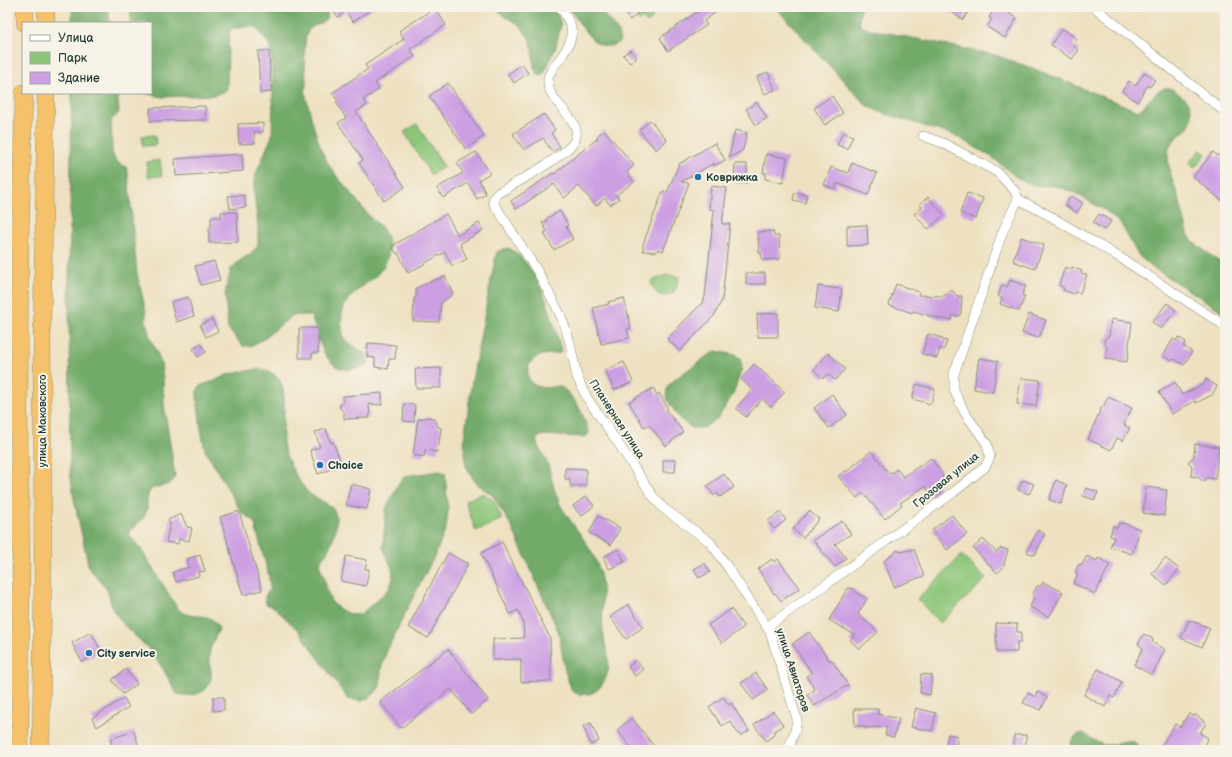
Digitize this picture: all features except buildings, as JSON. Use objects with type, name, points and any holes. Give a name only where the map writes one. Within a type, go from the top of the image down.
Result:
[{"type":"highway","points":[[25,7],[25,22]]},
{"type":"highway","points":[[46,7],[46,22]]},
{"type":"highway","name":"улица Маковского","points":[[20,750],[21,578],[14,240],[24,94]]},
{"type":"highway","name":"улица Маковского","points":[[41,750],[43,563],[42,331],[46,94]]},
{"type":"street","name":"Планерная улица","points":[[559,7],[564,11],[571,25],[572,38],[548,77],[548,87],[554,99],[576,126],[576,138],[571,146],[544,166],[498,193],[493,202],[538,272],[561,316],[569,340],[577,376],[587,398],[652,496],[664,508],[710,542]]},
{"type":"street","points":[[1094,7],[1225,112]]},
{"type":"street","points":[[923,136],[943,143],[997,172],[1015,191],[1018,199],[1050,216],[1124,260],[1225,326]]},
{"type":"street","name":"Грозовая улица","points":[[767,627],[954,492],[985,467],[990,458],[987,444],[965,413],[954,390],[954,374],[1003,231],[1018,199]]},
{"type":"street","name":"улица Авиаторов","points":[[710,542],[770,632],[797,719],[795,731],[788,750]]},
{"type":"green space","points":[[72,7],[108,7],[110,22],[72,22]]},
{"type":"green space","points":[[134,7],[326,7],[327,17],[321,23],[310,29],[307,33],[305,44],[306,99],[319,144],[327,162],[371,218],[380,225],[389,245],[386,262],[379,272],[351,297],[344,307],[341,321],[344,339],[366,356],[369,363],[351,369],[342,369],[335,365],[329,360],[324,352],[312,318],[309,315],[293,315],[262,340],[250,346],[243,346],[228,329],[225,295],[231,269],[258,246],[258,226],[254,181],[272,136],[273,96],[271,47],[255,26],[230,29],[227,88],[225,91],[215,95],[162,97],[150,94],[152,94],[152,22],[130,22],[131,10]]},
{"type":"green space","points":[[494,7],[549,7],[556,11],[561,25],[555,50],[543,75],[540,76],[534,69],[530,40],[520,25],[506,17]]},
{"type":"green space","points":[[568,7],[598,7],[618,32],[620,42],[611,46],[603,46],[596,42],[584,29]]},
{"type":"green space","points":[[775,7],[861,7],[859,19],[860,26],[868,29],[995,55],[1037,70],[1138,111],[1164,88],[1176,91],[1186,99],[1190,105],[1191,117],[1190,124],[1169,146],[1169,169],[1188,234],[1193,242],[1225,266],[1225,313],[1153,268],[1138,255],[1121,224],[1106,211],[1073,192],[1056,186],[1035,185],[1020,180],[992,157],[956,136],[880,112],[866,105]]},
{"type":"green space","points":[[645,9],[653,18],[647,23],[643,18],[639,21],[636,17]]},
{"type":"green space","points":[[72,94],[117,94],[119,111],[118,114],[111,120],[112,152],[117,162],[126,167],[128,174],[137,274],[146,312],[146,321],[150,338],[161,364],[164,405],[175,476],[167,485],[152,489],[149,492],[145,515],[130,531],[129,535],[140,548],[178,609],[186,614],[209,618],[216,623],[219,629],[212,643],[209,654],[211,675],[210,683],[203,691],[193,695],[177,694],[163,669],[148,648],[124,625],[113,610],[107,589],[89,568],[74,499],[70,472],[69,278]]},
{"type":"green space","points":[[417,124],[444,167],[431,175],[404,132]]},
{"type":"green space","points":[[155,135],[156,145],[143,146],[142,136]]},
{"type":"green space","points":[[1200,150],[1206,154],[1195,168],[1189,163]]},
{"type":"green space","points":[[160,160],[162,176],[148,177],[147,162]]},
{"type":"green space","points":[[509,248],[520,256],[537,280],[544,294],[561,351],[560,353],[535,358],[529,365],[528,377],[533,384],[537,386],[545,388],[559,386],[565,390],[575,400],[589,432],[587,436],[582,437],[543,435],[536,440],[547,462],[559,503],[591,551],[596,561],[601,579],[603,633],[609,664],[603,683],[597,690],[589,694],[581,694],[572,691],[565,671],[559,633],[511,525],[493,496],[475,482],[466,466],[464,439],[472,381],[494,264],[497,252]]},
{"type":"green space","points":[[667,275],[679,277],[675,291],[664,296],[656,292],[651,281]]},
{"type":"green space","points":[[716,351],[735,355],[740,359],[742,365],[741,371],[733,395],[717,419],[705,427],[692,428],[681,420],[667,400],[667,389],[675,379]]},
{"type":"green space","points":[[258,369],[271,372],[279,379],[283,388],[283,437],[287,458],[305,489],[332,508],[335,512],[336,526],[332,543],[320,563],[331,601],[344,611],[360,615],[389,589],[393,579],[392,568],[383,548],[386,509],[398,484],[405,476],[440,471],[445,473],[448,510],[446,528],[435,555],[386,653],[381,669],[380,686],[374,694],[362,701],[348,699],[299,631],[274,607],[266,604],[265,597],[270,588],[269,576],[254,521],[242,513],[205,450],[197,397],[197,391],[200,386],[229,374]]},
{"type":"green space","points":[[483,493],[494,501],[502,519],[476,531],[465,501]]},
{"type":"green space","points":[[962,555],[986,579],[940,623],[917,599]]},
{"type":"green space","points":[[1083,733],[1097,742],[1106,745],[1125,741],[1134,742],[1137,745],[1138,750],[1070,750],[1073,738]]},
{"type":"place","name":"Коврижка","points":[[698,177]]},
{"type":"place","name":"Choice","points":[[320,465]]},
{"type":"place","name":"City service","points":[[89,653]]}]
